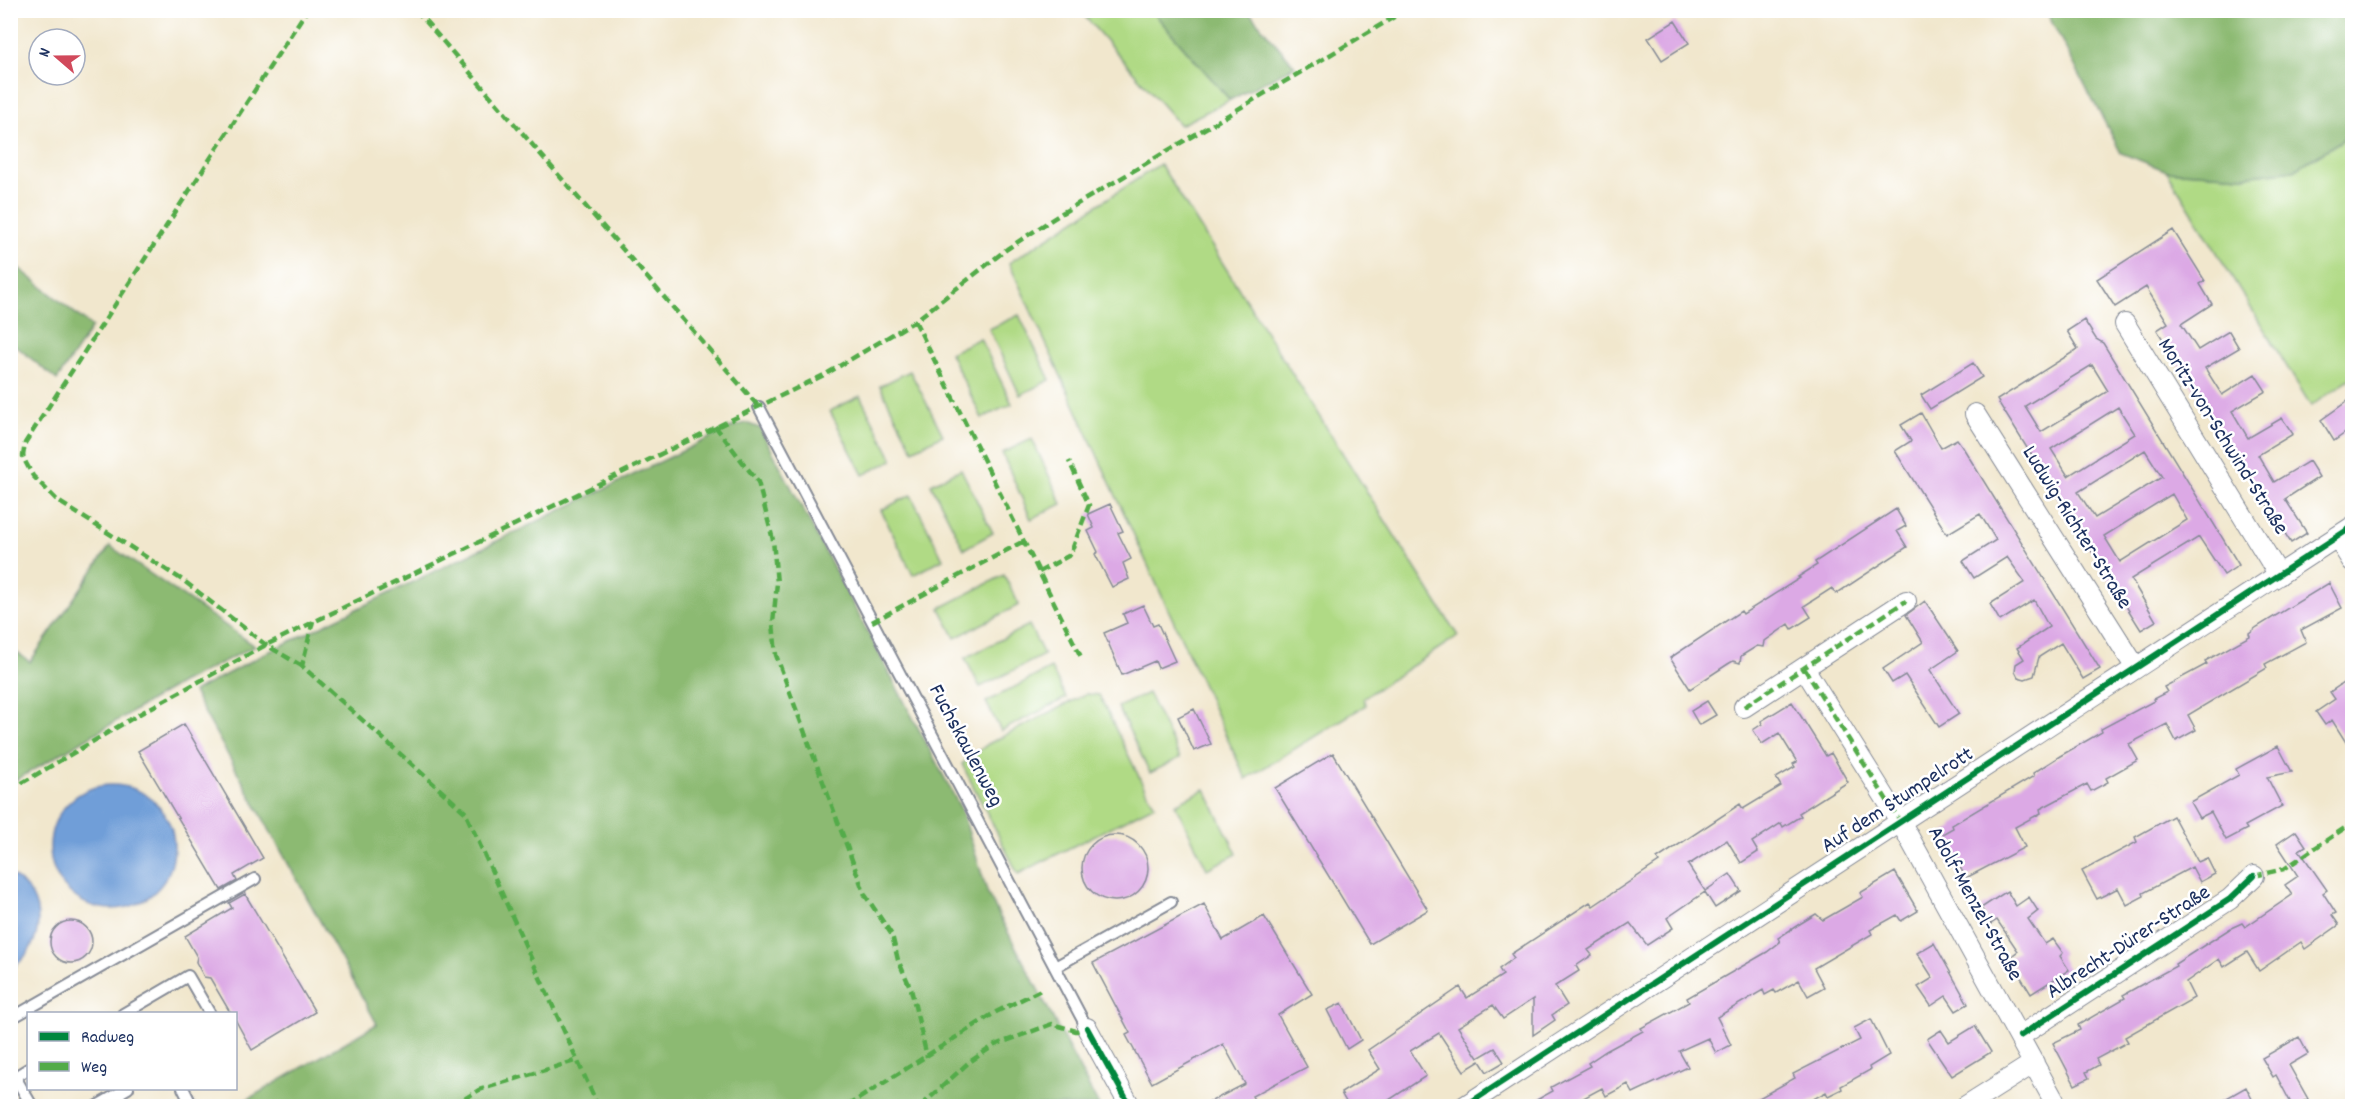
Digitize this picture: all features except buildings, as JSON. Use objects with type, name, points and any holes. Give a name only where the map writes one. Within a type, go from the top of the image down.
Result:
[{"type":"street","name":"Moritz-von-Schwind-Straße","points":[[2125,324],[2279,575]]},
{"type":"street","name":"Ludwig-Richter-Straße","points":[[1975,414],[2136,668]]},
{"type":"street","name":"Auf dem Stumpelrott","points":[[1465,1107],[2345,532]]},
{"type":"street","points":[[2345,532],[2352,561]]},
{"type":"street","points":[[1744,707],[1906,601]]},
{"type":"street","name":"Adolf-Menzel-Straße","points":[[1804,668],[1900,821],[2057,1107]]},
{"type":"street","name":"Albrecht-Dürer-Straße","points":[[2020,1036],[2230,899],[2254,876]]},
{"type":"street","name":"Fuchskaulenweg","points":[[1087,1028],[1130,1107]]},
{"type":"street","points":[[1965,1107],[2034,1063]]},
{"type":"lane","name":"Fuchskaulenweg","points":[[759,407],[1087,1028]]},
{"type":"lane","points":[[10,1019],[255,879]]},
{"type":"lane","points":[[1055,968],[1171,902]]},
{"type":"lane","points":[[126,1012],[188,976],[209,1012]]},
{"type":"lane","points":[[27,1070],[15,1077],[32,1107]]},
{"type":"lane","points":[[97,1107],[126,1090]]},
{"type":"lane","points":[[184,1090],[189,1100]]},
{"type":"lane","points":[[118,1095],[124,1107]]},
{"type":"green space","points":[[1080,11],[1152,11],[1230,100],[1180,125]]},
{"type":"green space","points":[[1152,11],[1248,11],[1295,66],[1230,100]]},
{"type":"green space","points":[[2046,11],[2352,11],[2352,134],[2294,170],[2243,176],[2167,171],[2121,153]]},
{"type":"green space","points":[[2352,134],[2352,377],[2311,406],[2167,171],[2243,176],[2294,170]]},
{"type":"green space","points":[[1160,164],[1458,636],[1363,698],[1366,705],[1246,779],[1009,263]]},
{"type":"green space","points":[[10,261],[92,327],[57,380],[11,342]]},
{"type":"green space","points":[[1019,315],[1050,380],[1020,395],[989,329]]},
{"type":"green space","points":[[980,338],[1012,404],[982,418],[950,353]]},
{"type":"green space","points":[[910,371],[943,435],[913,450],[880,386]]},
{"type":"green space","points":[[860,396],[893,460],[863,475],[830,411]]},
{"type":"green space","points":[[746,423],[760,428],[962,811],[988,894],[1099,1106],[236,1106],[377,1024],[193,692],[266,653],[732,427]]},
{"type":"green space","points":[[1032,439],[1062,504],[1031,519],[1002,453]]},
{"type":"green space","points":[[961,469],[993,533],[964,549],[931,484]]},
{"type":"green space","points":[[911,495],[943,559],[913,575],[881,510]]},
{"type":"green space","points":[[110,546],[255,646],[181,683],[11,783],[11,648],[30,662]]},
{"type":"green space","points":[[1004,575],[1019,605],[955,638],[940,608]]},
{"type":"green space","points":[[1029,625],[1044,655],[980,687],[965,658]]},
{"type":"green space","points":[[1051,668],[1066,698],[1001,731],[986,702]]},
{"type":"green space","points":[[1148,693],[1180,758],[1150,773],[1118,707]]},
{"type":"green space","points":[[1086,694],[1099,695],[1155,805],[1018,874],[962,764],[988,744]]},
{"type":"green space","points":[[1205,789],[1237,854],[1207,869],[1175,804]]},
{"type":"water","points":[[112,785],[136,790],[156,803],[169,823],[174,847],[169,871],[156,891],[136,904],[112,909],[88,904],[68,891],[55,871],[50,847],[55,823],[68,803],[88,790]]},
{"type":"water","points":[[11,875],[32,895],[37,908],[38,922],[31,948],[11,969]]},
{"type":"marked path","points":[[302,666],[266,645],[184,581],[58,501],[33,476],[23,456],[25,443],[307,10]]},
{"type":"marked path","points":[[416,10],[759,407]]},
{"type":"marked path","points":[[10,790],[143,712],[266,645],[826,374],[915,321],[1007,249],[1062,213],[1406,10]]},
{"type":"marked path","points":[[915,321],[1081,657]]},
{"type":"marked path","points":[[715,426],[758,482],[773,540],[777,583],[773,623],[776,655],[865,895],[892,935],[898,960],[911,989],[927,1057]]},
{"type":"marked path","points":[[1039,572],[1070,555],[1089,505],[1069,461]]},
{"type":"marked path","points":[[872,622],[1024,541]]},
{"type":"marked path","points":[[1744,707],[1906,601]]},
{"type":"marked path","points":[[313,621],[302,666],[465,812],[598,1106]]},
{"type":"marked path","points":[[1804,668],[1900,821]]},
{"type":"marked path","points":[[2254,876],[2284,869],[2352,823]]},
{"type":"marked path","points":[[847,1106],[996,1012],[1043,989]]},
{"type":"marked path","points":[[921,1106],[968,1063],[995,1045],[1052,1024],[1076,1031],[1087,1028]]},
{"type":"marked path","points":[[453,1106],[479,1090],[578,1060]]},
{"type":"cycle path","points":[[1465,1106],[2352,527]]},
{"type":"cycle path","points":[[2020,1036],[2230,899],[2254,876]]},
{"type":"cycle path","points":[[1087,1028],[1130,1106]]}]
